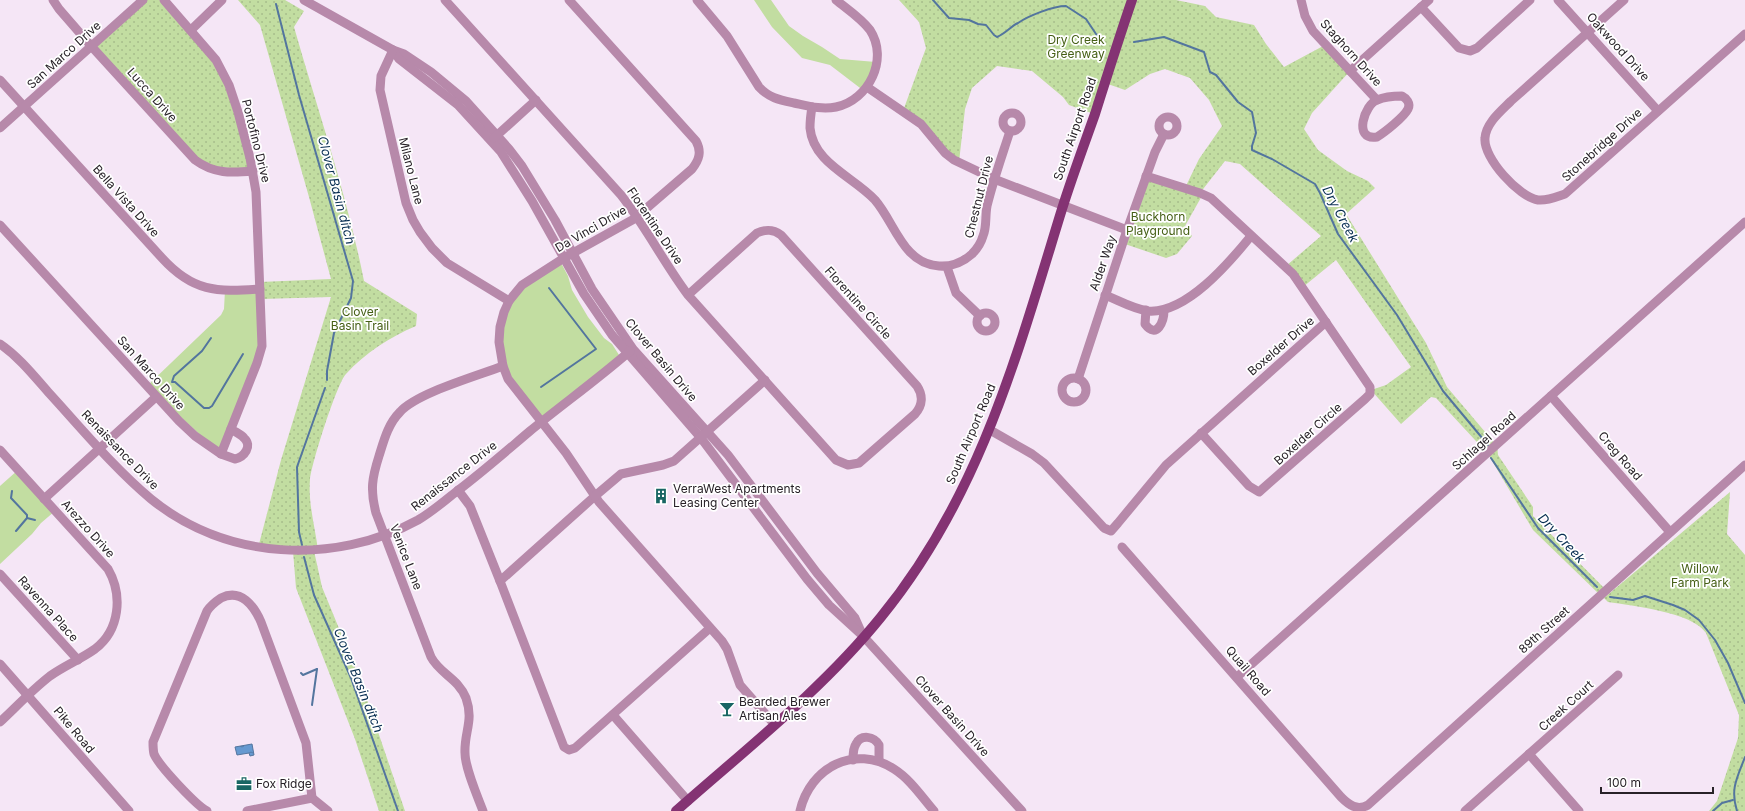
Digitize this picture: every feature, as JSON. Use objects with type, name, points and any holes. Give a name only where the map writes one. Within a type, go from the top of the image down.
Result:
[{"type":"main road","name":"South Airport Road","points":[[676,811],[775,725],[831,673],[890,606],[927,553],[971,473],[990,430],[1026,328],[1063,205],[1132,0]]},
{"type":"street","name":"Lucca Drive","points":[[53,0],[59,10],[92,47],[198,162],[221,172],[253,171]]},
{"type":"street","name":"San Marco Drive","points":[[0,128],[143,0]]},
{"type":"street","name":"Portofino Drive","points":[[164,0],[212,55],[227,81],[236,105],[253,171],[258,221],[262,338],[259,358],[231,429]]},
{"type":"street","points":[[191,30],[222,0]]},
{"type":"street","name":"Clover Basin Drive","points":[[304,0],[393,50],[399,59],[458,105],[494,137],[522,166],[568,256],[605,309],[630,351],[705,435],[807,579],[849,625],[864,637],[1022,811]]},
{"type":"street","name":"Florentine Drive","points":[[445,0],[621,196],[637,217],[688,295],[831,455],[839,462],[846,465]]},
{"type":"street","name":"Da Vinci Drive","points":[[569,0],[696,141],[699,147],[699,158],[694,166],[637,217],[527,280],[509,301],[502,317],[499,333],[499,348],[503,366],[512,384],[577,467],[606,512],[726,647],[740,685],[775,725]]},
{"type":"street","points":[[697,0],[727,36],[759,87],[764,92],[775,98],[812,107],[826,108],[843,105],[856,98],[867,87],[873,75],[876,62],[876,48],[873,37],[863,22],[836,0]]},
{"type":"street","name":"Staghorn Drive","points":[[1301,0],[1305,16],[1313,31],[1377,100]]},
{"type":"street","points":[[1350,71],[1429,0]]},
{"type":"street","points":[[1422,7],[1458,46],[1464,50],[1470,51],[1476,48],[1530,0]]},
{"type":"street","name":"Oakwood Drive","points":[[1558,0],[1658,111]]},
{"type":"street","name":"Stonebridge Drive","points":[[1624,0],[1511,101],[1487,129],[1485,138],[1486,151],[1491,161],[1523,194],[1537,200],[1549,200],[1565,194],[1745,34]]},
{"type":"street","name":"Milano Lane","points":[[393,50],[381,76],[380,92],[410,214],[422,235],[443,260],[509,301]]},
{"type":"street","name":"Bella Vista Drive","points":[[0,80],[162,258],[180,275],[198,286],[209,288],[225,290],[260,289]]},
{"type":"street","points":[[867,87],[921,124],[951,158],[994,179],[1127,230]]},
{"type":"street","name":"Staghorn Drive","points":[[1402,96],[1407,100],[1409,106],[1402,116],[1379,136],[1373,138],[1364,134],[1362,127],[1371,105],[1377,100],[1402,96]]},
{"type":"street","points":[[494,137],[536,100]]},
{"type":"street","points":[[812,107],[810,127],[820,153],[876,201],[912,256],[926,264],[947,267],[956,293],[980,316]]},
{"type":"street","name":"Chestnut Drive","points":[[947,267],[963,261],[979,245],[984,232],[986,213],[994,179],[1010,131]]},
{"type":"street","name":"Alder Way","points":[[1078,379],[1127,230],[1155,152],[1164,134]]},
{"type":"street","name":"Boxelder Drive","points":[[990,430],[1032,454],[1044,463],[1107,530],[1111,530],[1161,470],[1326,322],[1293,274],[1208,197],[1146,176]]},
{"type":"street","name":"Schlagel Road","points":[[1238,677],[1745,222]]},
{"type":"street","name":"San Marco Drive","points":[[0,225],[191,433],[221,454]]},
{"type":"street","name":"Florentine Circle","points":[[688,295],[759,232],[770,230],[781,235],[917,386],[921,394],[921,405],[915,414],[862,461],[853,466],[846,465]]},
{"type":"street","points":[[1105,295],[1146,310],[1164,310],[1178,305],[1189,298],[1235,256],[1251,236]]},
{"type":"street","points":[[1146,310],[1145,324],[1148,328],[1154,329],[1159,328],[1162,325],[1164,310]]},
{"type":"street","name":"Boxelder Circle","points":[[1201,433],[1254,490],[1261,491],[1277,478],[1370,393],[1369,384],[1326,322]]},
{"type":"street","name":"Renaissance Drive","points":[[0,344],[24,365],[136,486],[170,513],[198,528],[241,544],[282,550],[314,550],[355,544],[385,535],[419,519],[458,490],[630,351]]},
{"type":"street","name":"Venice Lane","points":[[483,811],[465,754],[470,721],[466,699],[458,684],[437,666],[432,657],[374,505],[372,483],[385,437],[395,417],[407,405],[420,397],[503,366]]},
{"type":"street","points":[[500,580],[621,474],[663,465],[674,461],[765,380]]},
{"type":"street","points":[[44,499],[156,396]]},
{"type":"street","name":"Creg Road","points":[[1551,396],[1670,532]]},
{"type":"street","points":[[231,429],[245,439],[248,444],[242,457],[235,459],[221,454],[231,429]]},
{"type":"street","name":"Arezzo Drive","points":[[0,450],[108,569],[116,590],[117,613],[110,632],[97,647],[51,676],[0,722]]},
{"type":"street","name":"89th Street","points":[[1357,808],[1368,805],[1745,465]]},
{"type":"street","points":[[458,490],[470,506],[564,747],[569,750],[573,750],[710,628]]},
{"type":"street","name":"Quail Road","points":[[1122,547],[1238,677],[1341,797],[1350,805],[1357,808]]},
{"type":"street","name":"Ravenna Place","points":[[0,574],[78,660]]},
{"type":"street","points":[[207,811],[195,802],[158,760],[153,751],[153,742],[207,611],[216,601],[231,595],[240,597],[248,602],[254,609],[261,622],[306,743],[312,798],[328,811]]},
{"type":"street","name":"Pike Road","points":[[0,664],[129,811]]},
{"type":"street","name":"Creek Court","points":[[1465,811],[1618,675]]},
{"type":"street","points":[[613,715],[688,801]]},
{"type":"street","points":[[853,760],[856,744],[862,738],[866,737],[874,739],[879,745],[879,761]]},
{"type":"street","points":[[1529,754],[1579,811]]},
{"type":"street","points":[[800,811],[807,791],[820,773],[835,764],[864,759],[879,761],[901,774],[934,811]]},
{"type":"street","points":[[250,811],[312,798]]},
{"type":"green space","points":[[143,0],[164,0],[218,64],[253,171],[204,165],[92,47]]},
{"type":"green space","name":"Clover Basin Trail","points":[[238,0],[285,0],[304,11],[294,27],[341,185],[364,281],[417,314],[416,326],[387,340],[361,359],[346,374],[337,392],[319,442],[310,480],[311,506],[318,550],[314,551],[322,587],[361,682],[405,811],[379,811],[355,739],[296,588],[293,551],[258,548],[281,460],[331,297],[261,299],[260,282],[331,279],[260,25]]},
{"type":"green space","points":[[754,0],[771,0],[789,26],[840,59],[876,62],[864,91],[830,65],[802,58],[772,27]]},
{"type":"green space","name":"Dry Creek Greenway","points":[[899,0],[1176,0],[1205,6],[1216,17],[1254,25],[1266,44],[1284,67],[1325,45],[1350,71],[1312,113],[1304,129],[1318,150],[1347,171],[1368,181],[1375,188],[1346,214],[1426,343],[1447,387],[1497,446],[1498,455],[1533,507],[1533,516],[1606,590],[1600,595],[1533,530],[1488,454],[1436,398],[1431,397],[1401,424],[1371,390],[1386,385],[1411,367],[1336,260],[1303,287],[1286,266],[1321,236],[1240,164],[1225,161],[1200,193],[1203,194],[1185,226],[1192,236],[1177,254],[1166,258],[1122,243],[1146,176],[1185,188],[1199,159],[1222,126],[1209,100],[1190,78],[1165,69],[1150,74],[1125,90],[1105,83],[1094,114],[1069,105],[1063,97],[1032,71],[997,66],[972,88],[965,109],[959,162],[903,111],[926,48],[919,22]]},
{"type":"green space","points":[[560,261],[568,276],[572,290],[588,317],[604,338],[612,344],[621,358],[542,421],[512,384],[499,333],[517,290]]},
{"type":"green space","points":[[260,289],[262,338],[221,454],[147,386],[221,315],[224,309],[225,290]]},
{"type":"green space","points":[[18,470],[55,511],[0,564],[0,486]]},
{"type":"green space","name":"Willow Farm Park","points":[[1730,492],[1727,534],[1745,555],[1745,811],[1709,811],[1717,801],[1738,738],[1739,715],[1706,633],[1699,626],[1675,615],[1646,608],[1608,602],[1604,598]]},
{"type":"water","points":[[252,744],[254,755],[250,756],[249,753],[237,755],[235,747]]},
{"type":"waterway","name":"Dry Creek","points":[[933,0],[949,18],[969,20],[978,24],[986,25],[997,37],[1022,20],[1054,8],[1066,6],[1086,19],[1096,34],[1101,38]]},
{"type":"waterway","name":"Clover Basin ditch","points":[[276,4],[299,95],[353,281],[351,298],[334,333],[327,371],[327,380]]},
{"type":"waterway","name":"Dry Creek","points":[[1134,42],[1164,37],[1204,52],[1210,72],[1216,75],[1238,102],[1252,112],[1256,133],[1252,150],[1272,159],[1315,184],[1338,234],[1397,315],[1443,391],[1488,445]]},
{"type":"waterway","points":[[541,387],[596,349],[549,288]]},
{"type":"waterway","points":[[211,338],[202,351],[174,376],[172,382],[175,382],[204,408],[209,408],[212,406],[243,354]]},
{"type":"waterway","name":"Clover Basin ditch","points":[[302,545],[299,532],[297,467],[325,388]]},
{"type":"waterway","name":"Dry Creek","points":[[1491,458],[1538,528],[1597,587]]},
{"type":"waterway","points":[[12,491],[11,498],[27,515],[27,518],[16,531]]},
{"type":"waterway","points":[[27,518],[35,520]]},
{"type":"waterway","name":"Clover Basin ditch","points":[[304,557],[314,595],[351,678],[398,811]]},
{"type":"waterway","name":"Dry Creek","points":[[1610,597],[1633,600],[1645,596],[1685,610],[1699,620],[1715,640],[1728,663],[1745,703]]},
{"type":"waterway","points":[[301,673],[303,675],[317,669]]},
{"type":"waterway","points":[[312,705],[317,669]]},
{"type":"waterway","name":"Dry Creek","points":[[1737,811],[1734,790],[1745,757]]},
{"type":"waterway","points":[[1713,811],[1722,803],[1733,800]]},
{"type":"place","name":"VerraWest Apartments Leasing Center","points":[[661,496]]},
{"type":"place","name":"Bearded Brewer Artisan Ales","points":[[727,709]]},
{"type":"place","name":"Fox Ridge","points":[[244,784]]},
{"type":"park label","name":"Buckhorn Playground","points":[[1158,224]]}]
